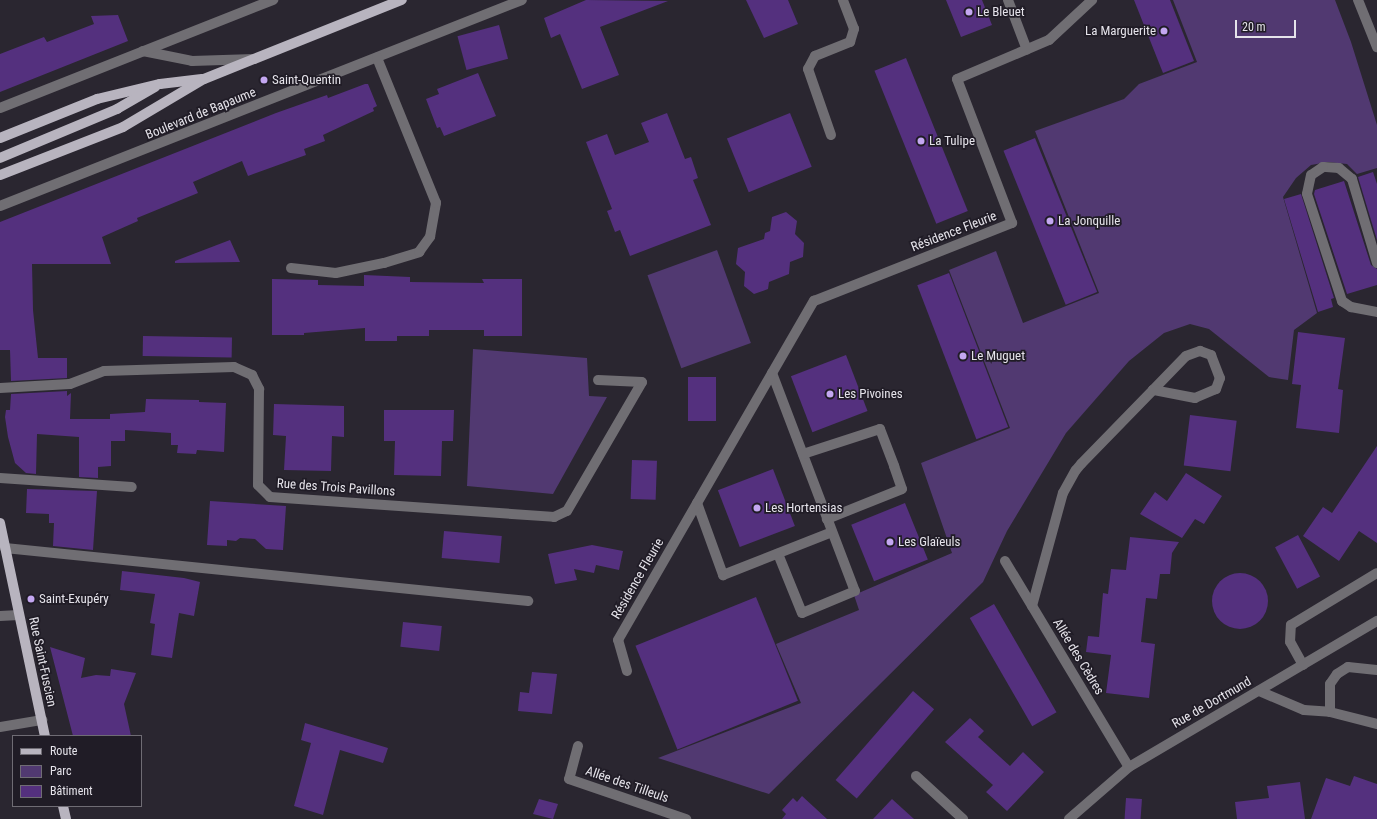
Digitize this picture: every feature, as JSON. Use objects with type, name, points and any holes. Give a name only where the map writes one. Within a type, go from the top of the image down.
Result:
[{"type":"main road","name":"Boulevard de Bapaume","points":[[0,175],[123,127],[204,79],[402,0]]},
{"type":"main road","name":"Boulevard de Bapaume","points":[[0,138],[97,99],[160,84],[204,79]]},
{"type":"main road","points":[[0,158],[118,109],[160,84]]},
{"type":"main road","name":"Rue Saint-Fuscien","points":[[0,523],[45,735]]},
{"type":"main road","points":[[63,807],[66,819]]},
{"type":"street","points":[[0,108],[272,0]]},
{"type":"street","name":"Boulevard de Bapaume","points":[[0,206],[522,0]]},
{"type":"street","points":[[831,134],[808,69],[816,56],[850,42],[854,29],[843,0]]},
{"type":"street","points":[[1008,0],[1027,50]]},
{"type":"street","name":"Résidence Fleurie","points":[[627,671],[618,640],[814,301],[1012,223],[957,79],[1049,40],[1092,0]]},
{"type":"street","points":[[1358,0],[1377,47]]},
{"type":"street","points":[[143,51],[192,60],[257,58]]},
{"type":"street","points":[[291,268],[336,273],[384,263],[419,252],[430,237],[436,204],[377,58]]},
{"type":"street","points":[[1377,263],[1352,179],[1339,168],[1323,168],[1311,175],[1307,194],[1342,301],[1351,307],[1377,312]]},
{"type":"street","points":[[1032,606],[1044,568],[1054,522],[1063,493],[1072,476],[1153,390],[1186,356],[1200,351],[1211,355],[1220,378],[1216,389],[1195,398],[1153,390]]},
{"type":"street","name":"Rue des Trois Pavillons","points":[[0,388],[70,384],[104,370],[234,367],[252,375],[259,389],[258,485],[270,497],[554,517],[567,511],[642,382],[598,380]]},
{"type":"street","points":[[772,373],[854,591],[802,613],[778,554]]},
{"type":"street","points":[[803,454],[880,429],[894,466],[902,489],[827,519]]},
{"type":"street","points":[[0,478],[132,487]]},
{"type":"street","points":[[697,503],[723,575],[832,532]]},
{"type":"street","points":[[5,548],[528,601]]},
{"type":"street","name":"Allée des Cèdres","points":[[1006,561],[1129,767]]},
{"type":"street","points":[[1303,665],[1290,642],[1291,625],[1377,573]]},
{"type":"street","points":[[0,616],[19,615]]},
{"type":"street","name":"Rue de Dortmund","points":[[1068,819],[1129,767],[1377,621]]},
{"type":"street","points":[[1330,712],[1330,684],[1337,674],[1348,667],[1377,670]]},
{"type":"street","points":[[1259,691],[1304,710],[1330,712],[1377,724]]},
{"type":"street","points":[[0,727],[42,720]]},
{"type":"street","name":"Allée des Tilleuls","points":[[578,746],[569,779],[686,819]]},
{"type":"street","points":[[916,776],[962,819]]},
{"type":"green space","points":[[1173,0],[1335,0],[1351,42],[1377,125],[1377,168],[1357,174],[1347,164],[1328,162],[1311,165],[1296,178],[1283,197],[1317,313],[1294,330],[1288,380],[1269,377],[1209,329],[1190,324],[1164,333],[1129,361],[1066,433],[1007,531],[983,582],[769,794],[658,758],[801,703],[776,644],[859,610],[854,595],[952,553],[921,463],[1010,428],[949,270],[996,251],[1023,323],[1099,293],[1035,131],[1124,99],[1139,84],[1197,62]]},
{"type":"green space","points":[[717,250],[751,343],[681,368],[647,275]]},
{"type":"green space","points":[[473,349],[587,358],[589,396],[607,397],[553,494],[467,486]]},
{"type":"building","points":[[586,0],[668,1],[600,27],[619,75],[582,89],[560,34],[551,38],[544,18]]},
{"type":"building","points":[[746,0],[788,0],[798,24],[764,38]]},
{"type":"building","name":"Le Bleuet","points":[[946,0],[982,0],[992,25],[961,37]]},
{"type":"building","name":"La Marguerite","points":[[1134,0],[1170,0],[1194,61],[1163,73]]},
{"type":"building","points":[[118,15],[128,41],[0,92],[0,54],[44,37],[47,42],[94,24],[91,16]]},
{"type":"building","points":[[499,25],[508,59],[467,70],[457,36]]},
{"type":"building","name":"La Tulipe","points":[[906,58],[968,211],[936,224],[874,71]]},
{"type":"building","points":[[478,73],[496,116],[444,136],[440,127],[437,128],[426,99],[439,94],[437,89]]},
{"type":"building","points":[[368,84],[377,106],[373,108],[374,111],[323,135],[325,141],[304,149],[306,155],[248,176],[242,161],[193,182],[198,193],[137,218],[138,221],[102,237],[111,264],[32,264],[33,310],[38,358],[67,358],[67,378],[11,381],[10,350],[0,350],[0,222],[276,113],[327,95],[328,98]]},
{"type":"building","points":[[667,113],[685,159],[691,157],[698,178],[693,180],[711,225],[630,256],[620,230],[615,232],[607,211],[612,209],[586,142],[607,134],[615,155],[649,142],[641,123]]},
{"type":"building","points":[[790,113],[812,167],[749,192],[727,138]]},
{"type":"building","name":"La Jonquille","points":[[1035,138],[1097,292],[1066,305],[1003,151]]},
{"type":"building","points":[[1373,172],[1377,184],[1377,240],[1358,177]]},
{"type":"building","points":[[1344,181],[1371,265],[1377,269],[1377,285],[1347,294],[1314,194],[1315,190]]},
{"type":"building","points":[[1301,194],[1334,298],[1331,299],[1333,307],[1318,312],[1284,199]]},
{"type":"building","points":[[786,212],[797,221],[795,234],[804,243],[803,257],[790,262],[789,274],[769,282],[768,289],[754,294],[744,286],[745,272],[736,264],[738,248],[764,239],[765,233],[770,231],[772,217]]},
{"type":"building","points":[[230,240],[240,262],[175,263],[175,261]]},
{"type":"building","name":"Le Muguet","points":[[949,273],[1008,427],[976,439],[917,285]]},
{"type":"building","points":[[364,275],[410,277],[410,282],[484,283],[482,279],[522,279],[522,336],[484,336],[484,330],[429,330],[429,336],[397,336],[397,341],[365,341],[365,328],[304,333],[304,335],[272,335],[272,279],[318,280],[318,285],[364,286]]},
{"type":"building","points":[[1298,332],[1345,338],[1338,389],[1343,390],[1339,433],[1296,428],[1301,385],[1292,384]]},
{"type":"building","points":[[143,336],[232,338],[232,358],[143,356]]},
{"type":"building","name":"Les Pivoines","points":[[846,355],[868,411],[812,432],[791,376]]},
{"type":"building","points":[[688,377],[716,377],[716,421],[688,421]]},
{"type":"building","points":[[67,391],[67,396],[71,393],[70,419],[110,419],[110,414],[145,412],[146,399],[199,400],[199,402],[226,403],[224,452],[197,450],[196,454],[177,453],[178,445],[171,445],[171,433],[125,430],[125,441],[111,441],[111,466],[98,467],[98,478],[79,477],[79,437],[37,434],[36,474],[26,473],[15,463],[8,437],[5,417],[6,410],[10,410],[11,394]]},
{"type":"building","points":[[274,404],[344,406],[344,437],[332,436],[331,471],[284,470],[286,436],[273,435]]},
{"type":"building","points":[[384,410],[454,410],[453,441],[442,441],[441,476],[394,475],[395,441],[384,441]]},
{"type":"building","points":[[1190,415],[1237,421],[1230,471],[1184,466]]},
{"type":"building","points":[[1377,446],[1377,543],[1359,531],[1339,561],[1303,536],[1323,507],[1332,513]]},
{"type":"building","points":[[632,460],[657,461],[656,500],[631,499]]},
{"type":"building","name":"Les Hortensias","points":[[773,469],[795,526],[740,547],[718,490]]},
{"type":"building","points":[[1186,473],[1222,496],[1204,524],[1195,519],[1182,538],[1140,514],[1155,492],[1167,501]]},
{"type":"building","points":[[27,489],[97,491],[93,550],[53,546],[54,523],[49,523],[49,514],[26,513]]},
{"type":"building","points":[[210,501],[286,506],[283,550],[266,549],[255,539],[240,538],[236,541],[227,540],[227,546],[207,545]]},
{"type":"building","name":"Les Glaïeuls","points":[[905,503],[928,560],[874,581],[851,525]]},
{"type":"building","points":[[444,531],[502,536],[499,563],[442,558]]},
{"type":"building","points":[[1298,535],[1320,576],[1297,589],[1275,547]]},
{"type":"building","points":[[1130,537],[1179,542],[1172,553],[1170,574],[1160,574],[1157,599],[1146,598],[1141,642],[1155,644],[1149,698],[1106,693],[1111,655],[1086,652],[1088,636],[1099,637],[1103,593],[1108,594],[1111,569],[1126,570]]},
{"type":"building","points":[[592,545],[623,551],[619,570],[596,565],[594,573],[574,569],[577,580],[555,584],[548,554]]},
{"type":"building","points":[[122,571],[184,578],[200,582],[194,616],[179,613],[172,658],[151,655],[155,624],[150,623],[155,594],[120,590]]},
{"type":"building","points":[[1240,573],[1251,575],[1260,581],[1266,590],[1268,601],[1266,612],[1260,621],[1251,627],[1240,629],[1229,627],[1220,621],[1214,612],[1212,601],[1214,590],[1220,581],[1229,575]]},
{"type":"building","points":[[756,597],[798,701],[677,750],[635,646]]},
{"type":"building","points":[[994,604],[1056,712],[1032,726],[970,618]]},
{"type":"building","points":[[403,622],[442,626],[439,651],[400,647]]},
{"type":"building","points":[[50,647],[85,658],[81,678],[96,675],[110,676],[111,669],[136,673],[124,704],[131,735],[73,735]]},
{"type":"building","points":[[532,672],[557,674],[552,714],[518,711],[520,692],[529,693]]},
{"type":"building","points":[[913,691],[934,709],[857,798],[836,780]]},
{"type":"building","points":[[970,718],[984,731],[978,737],[1010,766],[1023,752],[1044,772],[1007,811],[986,792],[993,785],[945,742]]},
{"type":"building","points":[[305,723],[388,748],[383,763],[340,750],[323,815],[294,806],[311,743],[301,740]]},
{"type":"building","points":[[1354,776],[1377,784],[1377,819],[1311,819],[1326,778],[1350,786]]},
{"type":"building","points":[[1300,782],[1305,819],[1237,819],[1235,802],[1269,798],[1267,786]]},
{"type":"building","points":[[802,796],[827,819],[782,819],[786,814],[782,810],[793,798],[797,802]]},
{"type":"building","points":[[1126,798],[1142,799],[1141,819],[1125,819]]},
{"type":"building","points":[[539,799],[558,804],[553,819],[533,814]]},
{"type":"building","points":[[892,799],[914,819],[873,819]]},
{"type":"place","name":"Le Bleuet","points":[[969,12]]},
{"type":"place","name":"La Marguerite","points":[[1164,31]]},
{"type":"place","name":"Saint-Quentin","points":[[264,80]]},
{"type":"place","name":"La Tulipe","points":[[921,141]]},
{"type":"place","name":"La Jonquille","points":[[1050,221]]},
{"type":"place","name":"Le Muguet","points":[[963,356]]},
{"type":"place","name":"Les Pivoines","points":[[830,394]]},
{"type":"place","name":"Les Hortensias","points":[[757,508]]},
{"type":"place","name":"Les Glaïeuls","points":[[890,542]]},
{"type":"place","name":"Saint-Exupéry","points":[[31,599]]}]
